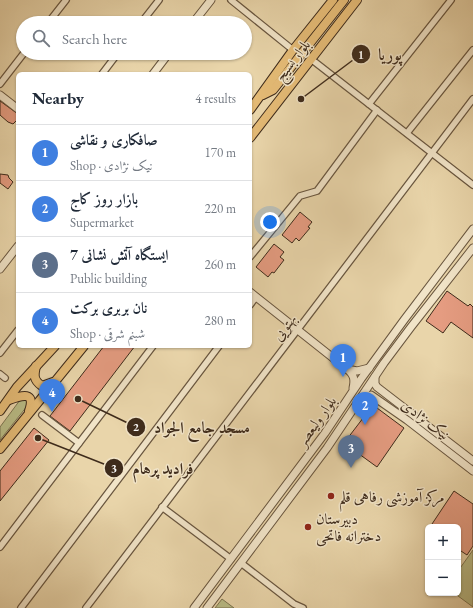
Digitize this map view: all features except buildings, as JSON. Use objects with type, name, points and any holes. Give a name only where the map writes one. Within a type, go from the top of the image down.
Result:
[{"type":"main road","points":[[252,108],[293,50],[333,0]]},
{"type":"main road","points":[[261,97],[273,90],[344,0]]},
{"type":"main road","name":"بلوار بسیج","points":[[252,135],[357,0]]},
{"type":"main road","points":[[0,411],[36,366],[53,348]]},
{"type":"main road","points":[[0,449],[82,348]]},
{"type":"main road","points":[[36,366],[34,379],[37,383],[42,386],[56,380]]},
{"type":"main road","points":[[8,400],[21,395],[31,399],[32,404],[28,414]]},
{"type":"street","points":[[53,16],[66,0]]},
{"type":"street","points":[[146,16],[159,0]]},
{"type":"street","points":[[198,16],[211,0]]},
{"type":"street","points":[[231,0],[251,16]]},
{"type":"street","points":[[369,104],[451,0]]},
{"type":"street","points":[[252,17],[293,50]]},
{"type":"street","points":[[407,134],[473,50]]},
{"type":"street","points":[[311,59],[473,185]]},
{"type":"street","points":[[0,84],[19,60]]},
{"type":"street","points":[[104,72],[113,60]]},
{"type":"street","points":[[155,72],[164,60]]},
{"type":"street","points":[[0,95],[16,107]]},
{"type":"street","name":"بهتویی","points":[[86,608],[473,99]]},
{"type":"street","points":[[252,256],[300,196],[316,192],[376,110]]},
{"type":"street","name":"بلوار ولیعصر","points":[[194,608],[306,459],[369,368],[473,229]]},
{"type":"street","name":"بلوار ولیعصر","points":[[207,608],[315,465],[411,327],[473,248]]},
{"type":"street","points":[[0,269],[16,249]]},
{"type":"street","points":[[252,294],[348,369],[355,381],[353,391]]},
{"type":"street","points":[[252,302],[256,297]]},
{"type":"street","points":[[414,307],[412,314],[416,316],[421,314]]},
{"type":"street","points":[[404,320],[411,318],[411,327]]},
{"type":"street","points":[[0,353],[16,333]]},
{"type":"street","points":[[0,547],[151,348]]},
{"type":"street","points":[[21,608],[217,348]]},
{"type":"street","points":[[348,369],[357,371],[369,368]]},
{"type":"street","points":[[361,398],[371,395],[372,389],[377,387],[375,384],[375,377]]},
{"type":"street","name":"نیک نژادی","points":[[377,387],[473,460]]},
{"type":"street","name":"نیک نژادی","points":[[371,395],[473,471]]},
{"type":"street","points":[[406,420],[411,413]]},
{"type":"street","points":[[42,415],[79,443]]},
{"type":"street","points":[[306,459],[304,465],[305,468],[310,469],[315,465]]},
{"type":"street","points":[[296,472],[301,469],[304,470],[306,474],[304,479]]},
{"type":"street","points":[[162,508],[231,559]]},
{"type":"street","points":[[241,563],[294,604],[303,608]]},
{"type":"green space","points":[[20,400],[26,400],[28,405],[0,440],[0,427]]},
{"type":"green space","points":[[473,550],[473,607],[458,596],[461,596],[461,567]]},
{"type":"green space","points":[[222,599],[234,608],[215,608]]},
{"type":"place","name":"پوریا","points":[[301,99]]},
{"type":"place","name":"صافکاری و نقاشی","points":[[343,377]]},
{"type":"place","name":"مسجد جامع الجواد","points":[[78,399]]},
{"type":"place","name":"نان بربری برکت","points":[[52,412]]},
{"type":"place","name":"بازار روز کاج","points":[[365,425]]},
{"type":"place","name":"فرادید پرهام","points":[[38,438]]},
{"type":"place","name":"ایستگاه آتش نشانی 7","points":[[351,468]]},
{"type":"place","name":"مرکز آموزشی رفاهی قلم","points":[[331,496]]},
{"type":"place","name":"دبیرستان دخترانه فاتحی","points":[[308,527]]}]
